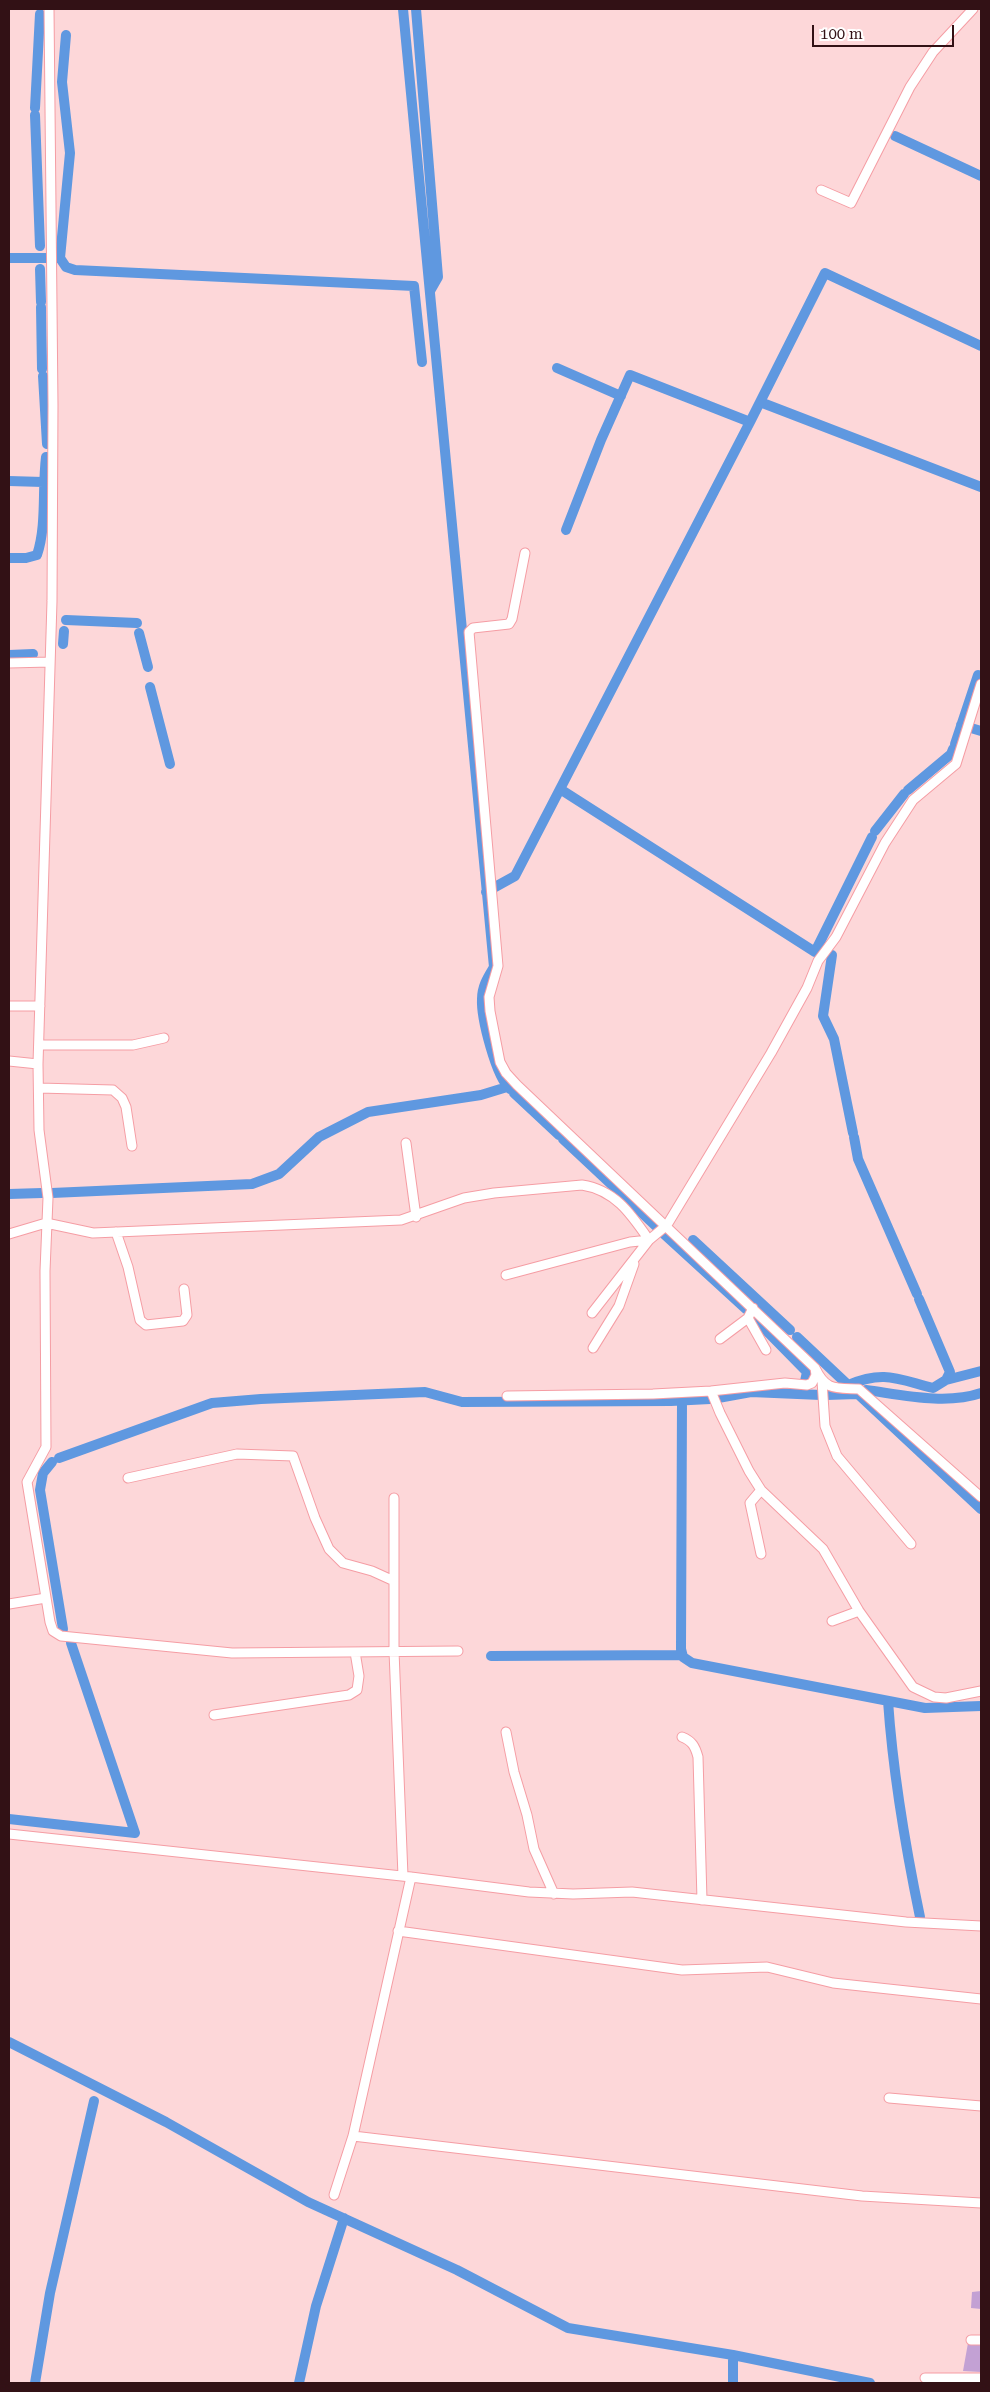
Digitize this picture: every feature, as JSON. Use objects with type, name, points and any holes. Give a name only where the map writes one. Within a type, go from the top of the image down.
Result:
[{"type":"street","points":[[49,9],[53,397],[50,662],[38,1064],[39,1130],[48,1198],[46,1223],[46,1446],[27,1482],[50,1622],[54,1631],[61,1636],[232,1653],[458,1651]]},
{"type":"street","points":[[821,190],[851,203],[910,87],[933,52],[973,9]]},
{"type":"street","points":[[525,553],[512,619],[509,624],[473,628],[469,632],[498,966],[489,997],[490,1011],[500,1062],[506,1073],[517,1084],[815,1368],[822,1381],[825,1426],[838,1456],[912,1544]]},
{"type":"street","points":[[9,663],[50,662]]},
{"type":"street","points":[[592,1313],[649,1240],[666,1225],[771,1053],[807,988],[818,962],[836,937],[885,843],[913,800],[956,764],[981,684]]},
{"type":"street","points":[[9,1006],[40,1006]]},
{"type":"street","points":[[39,1045],[133,1045],[164,1038]]},
{"type":"street","points":[[9,1061],[38,1064]]},
{"type":"street","points":[[39,1088],[113,1090],[122,1098],[126,1107],[132,1146]]},
{"type":"street","points":[[406,1143],[416,1217]]},
{"type":"street","points":[[9,1234],[46,1223],[93,1233],[376,1223],[416,1217],[464,1198],[494,1192],[582,1185],[593,1186],[612,1195],[636,1220],[649,1240]]},
{"type":"street","points":[[116,1232],[128,1266],[140,1320],[146,1325],[183,1321],[187,1315],[184,1289]]},
{"type":"street","points":[[506,1275],[630,1242],[649,1240]]},
{"type":"street","points":[[593,1348],[619,1306],[636,1256]]},
{"type":"street","points":[[720,1339],[748,1318],[753,1308]]},
{"type":"street","points":[[748,1318],[766,1350]]},
{"type":"street","points":[[507,1396],[711,1391],[786,1383],[807,1385],[812,1383],[816,1375],[815,1368]]},
{"type":"street","points":[[822,1381],[832,1388],[859,1389],[981,1498]]},
{"type":"street","points":[[711,1391],[748,1471],[761,1490],[823,1549],[859,1611],[913,1687],[934,1697],[946,1698],[981,1691]]},
{"type":"street","points":[[128,1478],[237,1454],[293,1456],[315,1518],[329,1549],[343,1563],[372,1571],[394,1582]]},
{"type":"street","points":[[761,1490],[750,1503],[761,1554]]},
{"type":"street","points":[[334,2195],[353,2136],[398,1931],[407,1877],[394,1651],[394,1498]]},
{"type":"street","points":[[9,1604],[46,1598]]},
{"type":"street","points":[[832,1621],[859,1611]]},
{"type":"street","points":[[214,1715],[349,1695],[357,1690],[359,1676],[355,1652]]},
{"type":"street","points":[[506,1732],[514,1772],[527,1815],[534,1849],[554,1894]]},
{"type":"street","points":[[682,1737],[689,1740],[695,1746],[698,1757],[702,1900]]},
{"type":"street","points":[[9,1834],[554,1894],[632,1892],[906,1922],[981,1926]]},
{"type":"street","points":[[398,1931],[682,1970],[767,1967],[833,1983],[981,1999]]},
{"type":"street","points":[[889,2098],[981,2106]]},
{"type":"street","points":[[353,2136],[862,2196],[981,2203]]},
{"type":"street","points":[[972,2340],[981,2340]]},
{"type":"street","points":[[925,2378],[981,2378]]},
{"type":"shaded area","points":[[981,2291],[981,2309],[971,2308],[972,2292]]},
{"type":"shaded area","points":[[968,2343],[981,2345],[981,2372],[963,2371]]},
{"type":"waterway","points":[[403,9],[494,967],[483,990],[482,1008],[490,1047],[500,1073],[510,1089]]},
{"type":"waterway","points":[[416,9],[438,277],[430,291]]},
{"type":"waterway","points":[[35,108],[40,14]]},
{"type":"waterway","points":[[66,35],[62,82],[70,153],[60,258],[66,267],[75,270],[414,286],[422,362]]},
{"type":"waterway","points":[[35,115],[40,246]]},
{"type":"waterway","points":[[895,136],[981,176]]},
{"type":"waterway","points":[[9,258],[60,258]]},
{"type":"waterway","points":[[40,269],[41,302]]},
{"type":"waterway","points":[[750,422],[825,273],[981,346]]},
{"type":"waterway","points":[[41,307],[42,369]]},
{"type":"waterway","points":[[557,368],[621,396]]},
{"type":"waterway","points":[[486,892],[515,876],[750,422],[630,375],[601,440],[566,530]]},
{"type":"waterway","points":[[43,376],[47,444]]},
{"type":"waterway","points":[[760,402],[981,487]]},
{"type":"waterway","points":[[9,558],[26,558],[37,555],[42,532],[46,457]]},
{"type":"waterway","points":[[9,481],[43,482]]},
{"type":"waterway","points":[[66,620],[137,623]]},
{"type":"waterway","points":[[63,644],[64,631]]},
{"type":"waterway","points":[[139,633],[148,667]]},
{"type":"waterway","points":[[9,655],[33,654]]},
{"type":"waterway","points":[[955,744],[978,675]]},
{"type":"waterway","points":[[150,687],[170,764]]},
{"type":"waterway","points":[[961,725],[981,731]]},
{"type":"waterway","points":[[908,790],[951,754],[953,749]]},
{"type":"waterway","points":[[560,789],[815,952],[872,837]]},
{"type":"waterway","points":[[875,831],[904,794]]},
{"type":"waterway","points":[[832,955],[823,1016],[834,1039],[853,1133]]},
{"type":"waterway","points":[[52,1193],[252,1184],[279,1174],[319,1137],[368,1112],[481,1095],[507,1087]]},
{"type":"waterway","points":[[514,1093],[559,1135]]},
{"type":"waterway","points":[[854,1137],[858,1159],[917,1294]]},
{"type":"waterway","points":[[563,1139],[657,1227]]},
{"type":"waterway","points":[[9,1194],[42,1193]]},
{"type":"waterway","points":[[664,1234],[746,1309]]},
{"type":"waterway","points":[[693,1240],[790,1330]]},
{"type":"waterway","points":[[919,1299],[950,1372],[946,1380]]},
{"type":"waterway","points":[[752,1316],[807,1372],[805,1381]]},
{"type":"waterway","points":[[797,1337],[848,1385],[861,1380],[881,1377],[900,1379],[933,1388],[946,1380],[981,1371]]},
{"type":"waterway","points":[[866,1390],[939,1399],[968,1397],[981,1393]]},
{"type":"waterway","points":[[59,1458],[212,1403],[425,1392],[462,1402],[671,1401],[710,1399]]},
{"type":"waterway","points":[[718,1398],[751,1392],[821,1395]]},
{"type":"waterway","points":[[826,1395],[858,1394],[981,1509]]},
{"type":"waterway","points":[[682,1400],[681,1649],[683,1657],[692,1663],[925,1708],[981,1706]]},
{"type":"waterway","points":[[52,1462],[43,1473],[40,1490],[63,1629]]},
{"type":"waterway","points":[[9,1819],[135,1833],[71,1643]]},
{"type":"waterway","points":[[491,1656],[682,1655]]},
{"type":"waterway","points":[[888,1701],[900,1809],[920,1917]]},
{"type":"waterway","points":[[9,2042],[166,2122],[308,2202],[457,2270],[568,2328],[733,2355],[870,2383]]},
{"type":"waterway","points":[[35,2383],[50,2293],[94,2101]]},
{"type":"waterway","points":[[299,2383],[316,2306],[344,2218]]},
{"type":"waterway","points":[[733,2355],[733,2383]]}]
